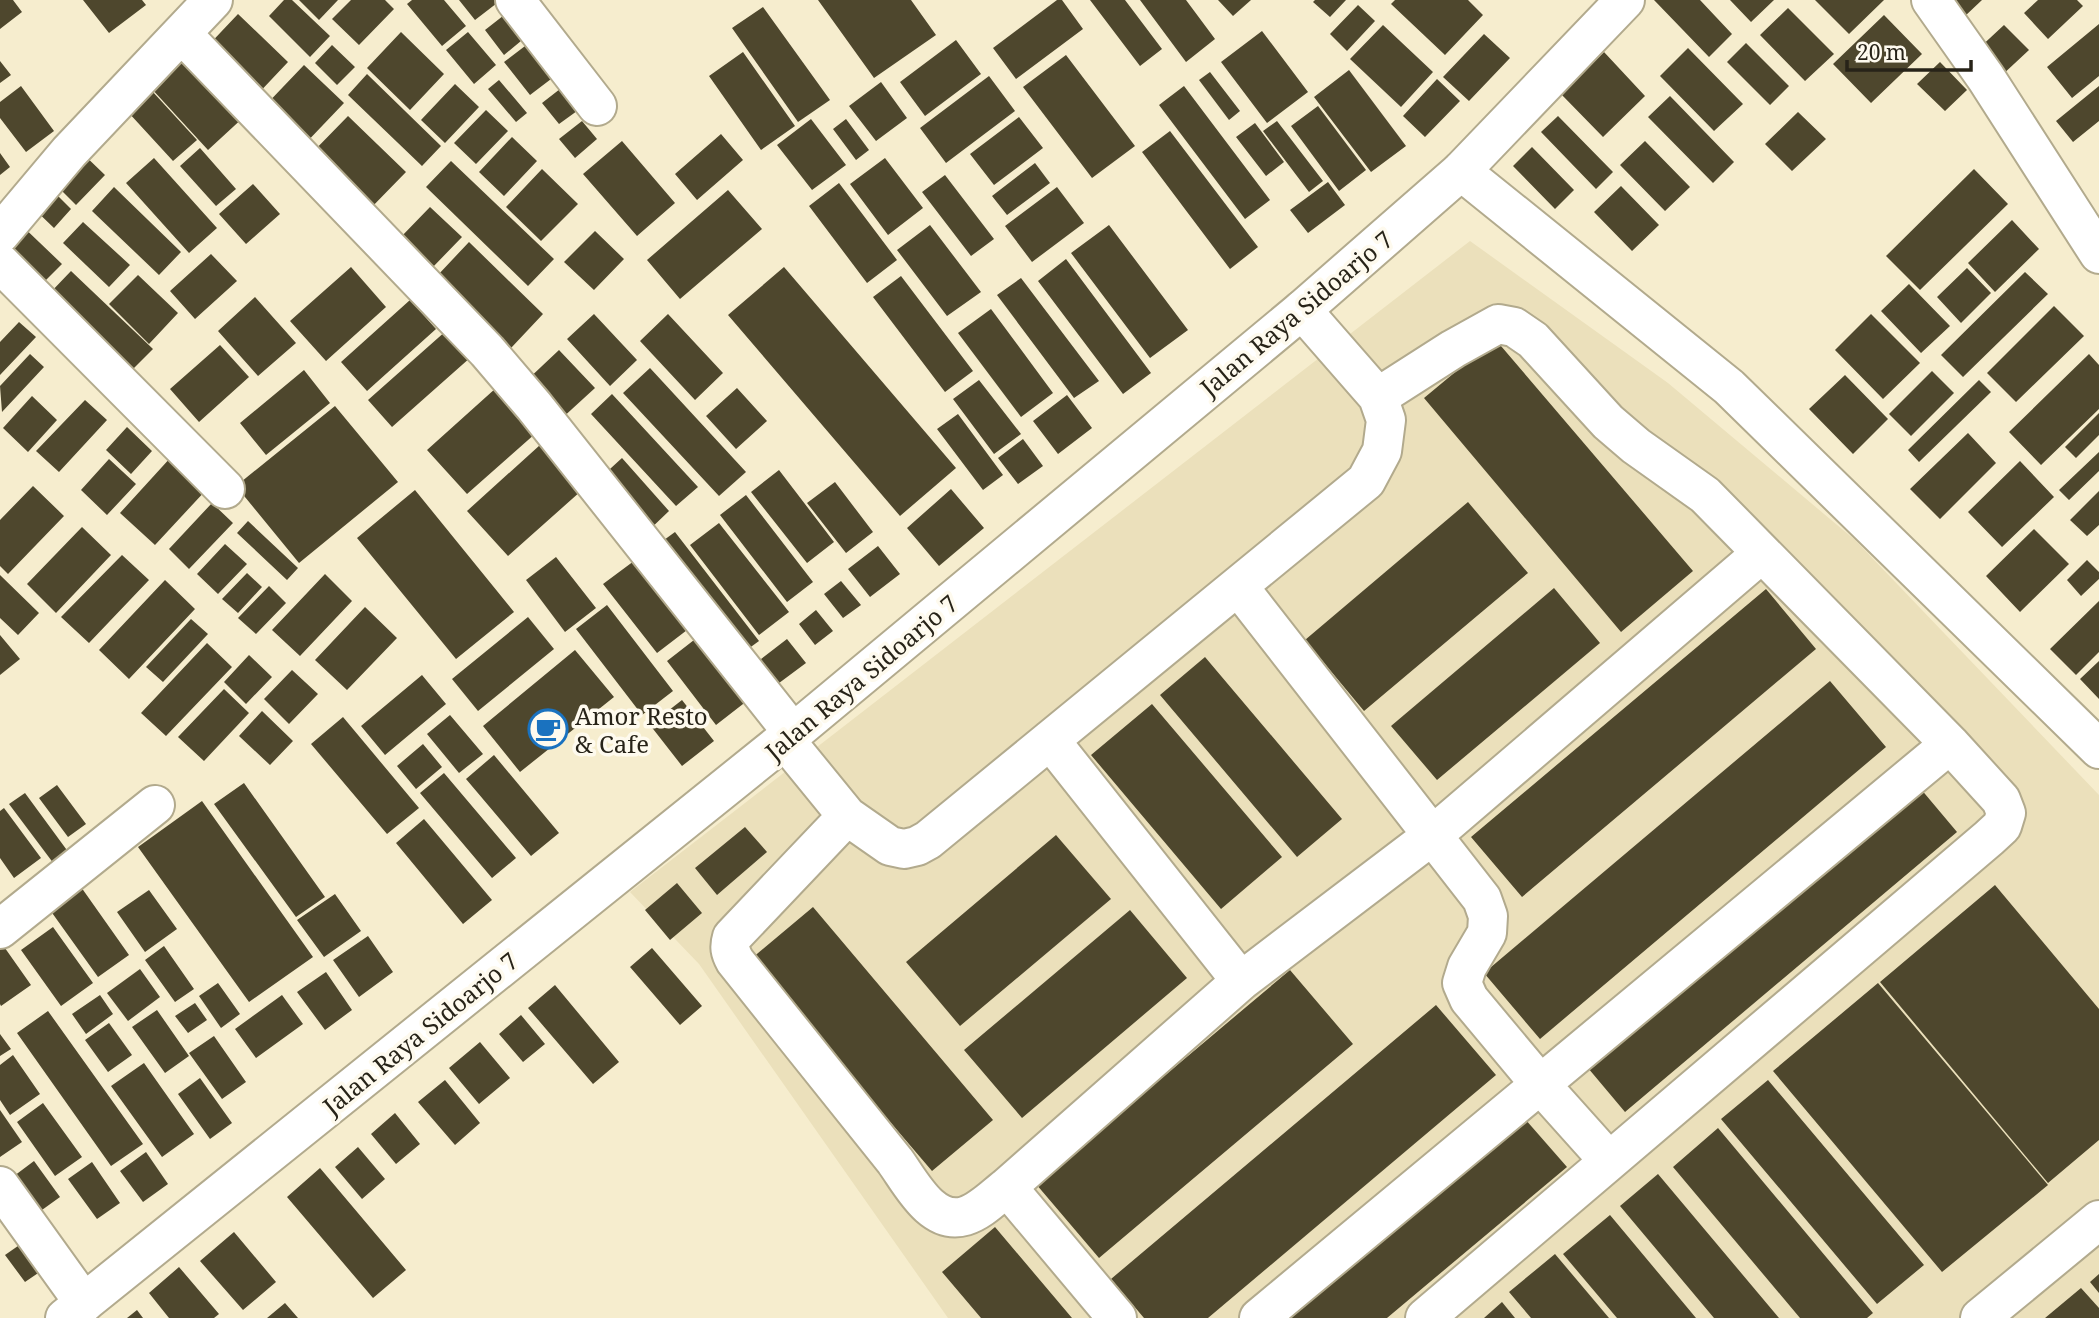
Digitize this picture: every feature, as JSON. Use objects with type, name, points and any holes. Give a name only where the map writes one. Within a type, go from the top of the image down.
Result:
[{"type":"street","points":[[0,234],[69,152],[213,0]]},
{"type":"street","points":[[514,0],[597,106]]},
{"type":"street","name":"Jalan Raya Sidoarjo 7","points":[[75,1310],[789,737],[1302,310],[1461,171],[1625,0]]},
{"type":"street","points":[[1931,0],[1986,78],[2099,254]]},
{"type":"street","points":[[182,34],[487,351],[543,416],[847,816],[890,846],[904,849],[928,840],[1366,481],[1382,452],[1386,420],[1378,397],[1302,310]]},
{"type":"street","points":[[1461,171],[1729,387],[2099,749]]},
{"type":"street","points":[[0,263],[225,489]]},
{"type":"street","points":[[1378,397],[1498,324],[1514,327],[1533,340],[1608,422],[1636,446],[1705,495],[1950,744],[2001,800],[2006,813],[2002,826],[1425,1318]]},
{"type":"street","points":[[847,816],[732,937],[729,945],[731,953],[743,972],[932,1209],[950,1218],[964,1216],[979,1209],[1007,1188],[1241,981],[1433,835],[1762,553]]},
{"type":"street","points":[[1238,586],[1482,899],[1488,916],[1487,933],[1467,967],[1462,984],[1469,999],[1609,1161]]},
{"type":"street","points":[[1050,740],[1241,981]]},
{"type":"street","points":[[1259,1318],[1950,744]]},
{"type":"street","points":[[0,929],[155,805]]},
{"type":"street","points":[[0,1186],[75,1310]]},
{"type":"street","points":[[1007,1188],[1117,1318]]},
{"type":"street","points":[[1980,1318],[2099,1220]]},
{"type":"shaded area","points":[[1470,241],[1668,383],[1855,540],[2099,795],[2099,1318],[948,1318],[699,964],[630,892]]},
{"type":"building","points":[[0,0],[13,0],[22,12],[0,29]]},
{"type":"building","points":[[83,0],[142,0],[146,5],[109,33]]},
{"type":"building","points":[[284,0],[292,0],[330,36],[310,57],[269,16]]},
{"type":"building","points":[[299,0],[338,0],[319,20]]},
{"type":"building","points":[[351,0],[385,0],[394,9],[359,45],[332,19]]},
{"type":"building","points":[[412,0],[444,0],[466,26],[442,46],[407,4]]},
{"type":"building","points":[[459,0],[501,0],[475,20]]},
{"type":"building","points":[[818,0],[911,0],[936,35],[874,78]]},
{"type":"building","points":[[1057,0],[1062,0],[1083,29],[1016,79],[993,48]]},
{"type":"building","points":[[1090,0],[1125,0],[1162,49],[1140,66]]},
{"type":"building","points":[[1140,0],[1186,0],[1215,39],[1186,62]]},
{"type":"building","points":[[1218,0],[1251,0],[1233,16]]},
{"type":"building","points":[[1346,0],[1330,17],[1313,2]]},
{"type":"building","points":[[1395,0],[1468,0],[1483,15],[1445,55],[1391,4]]},
{"type":"building","points":[[1654,0],[1700,0],[1732,34],[1709,57]]},
{"type":"building","points":[[1730,0],[1774,0],[1751,22]]},
{"type":"building","points":[[1815,0],[1884,0],[1849,34]]},
{"type":"building","points":[[1948,0],[1982,0],[1964,17]]},
{"type":"building","points":[[2038,0],[2077,0],[2083,6],[2048,39],[2024,13]]},
{"type":"building","points":[[1358,5],[1375,21],[1347,51],[1330,34]]},
{"type":"building","points":[[763,7],[830,100],[798,122],[732,28]]},
{"type":"building","points":[[1788,8],[1834,54],[1805,81],[1760,35]]},
{"type":"building","points":[[508,12],[527,36],[504,55],[485,30]]},
{"type":"building","points":[[238,14],[288,62],[253,99],[203,51]]},
{"type":"building","points":[[1884,15],[1922,54],[1871,103],[1833,64]]},
{"type":"building","points":[[2099,24],[2099,76],[2072,98],[2047,67]]},
{"type":"building","points":[[1383,25],[1433,72],[1401,107],[1350,59]]},
{"type":"building","points":[[2004,25],[2029,50],[2000,77],[1976,51]]},
{"type":"building","points":[[1262,31],[1308,92],[1267,123],[1221,62]]},
{"type":"building","points":[[401,32],[444,74],[410,110],[367,68]]},
{"type":"building","points":[[468,32],[496,65],[474,84],[446,50]]},
{"type":"building","points":[[1484,34],[1510,58],[1469,101],[1443,77]]},
{"type":"building","points":[[956,40],[981,74],[925,116],[900,82]]},
{"type":"building","points":[[529,43],[555,76],[530,95],[504,62]]},
{"type":"building","points":[[1746,43],[1789,86],[1770,105],[1727,62]]},
{"type":"building","points":[[332,45],[355,67],[337,85],[315,63]]},
{"type":"building","points":[[1688,48],[1743,104],[1714,131],[1660,76]]},
{"type":"building","points":[[743,52],[795,126],[761,150],[709,76]]},
{"type":"building","points":[[1604,52],[1645,96],[1603,137],[1561,94]]},
{"type":"building","points":[[190,53],[246,115],[208,150],[151,88]]},
{"type":"building","points":[[1066,55],[1135,146],[1092,178],[1023,87]]},
{"type":"building","points":[[0,61],[11,75],[0,83]]},
{"type":"building","points":[[1940,62],[1967,90],[1945,111],[1917,84]]},
{"type":"building","points":[[304,65],[344,103],[301,148],[261,110]]},
{"type":"building","points":[[1349,70],[1406,146],[1371,172],[1314,97]]},
{"type":"building","points":[[1210,72],[1240,111],[1229,120],[1199,80]]},
{"type":"building","points":[[367,74],[441,146],[422,166],[348,95]]},
{"type":"building","points":[[989,76],[1015,111],[946,163],[920,128]]},
{"type":"building","points":[[1437,79],[1460,101],[1425,137],[1403,116]]},
{"type":"building","points":[[499,80],[527,113],[516,122],[488,89]]},
{"type":"building","points":[[881,82],[907,118],[876,141],[849,106]]},
{"type":"building","points":[[455,84],[479,107],[445,143],[421,120]]},
{"type":"building","points":[[21,86],[54,131],[26,152],[0,118],[0,102]]},
{"type":"building","points":[[1184,86],[1270,200],[1245,219],[1159,105]]},
{"type":"building","points":[[2099,86],[2099,121],[2073,142],[2056,121]]},
{"type":"building","points":[[560,89],[577,111],[559,124],[542,103]]},
{"type":"building","points":[[152,91],[197,140],[173,161],[128,112]]},
{"type":"building","points":[[1670,96],[1734,162],[1713,183],[1648,117]]},
{"type":"building","points":[[1318,106],[1366,170],[1339,191],[1291,126]]},
{"type":"building","points":[[486,110],[508,131],[476,164],[454,143]]},
{"type":"building","points":[[1798,112],[1826,139],[1792,171],[1765,144]]},
{"type":"building","points":[[348,116],[406,172],[366,213],[308,157]]},
{"type":"building","points":[[1558,116],[1613,172],[1596,189],[1541,132]]},
{"type":"building","points":[[1019,117],[1043,148],[994,185],[970,154]]},
{"type":"building","points":[[811,119],[846,165],[812,190],[777,145]]},
{"type":"building","points":[[846,119],[869,150],[856,160],[833,129]]},
{"type":"building","points":[[582,121],[597,139],[575,158],[559,139]]},
{"type":"building","points":[[1277,121],[1323,181],[1309,192],[1263,131]]},
{"type":"building","points":[[1255,123],[1284,162],[1266,176],[1236,137]]},
{"type":"building","points":[[1170,131],[1258,247],[1230,269],[1142,152]]},
{"type":"building","points":[[721,134],[743,160],[697,200],[675,174]]},
{"type":"building","points":[[512,137],[537,161],[504,196],[479,172]]},
{"type":"building","points":[[622,141],[675,203],[637,236],[583,174]]},
{"type":"building","points":[[1645,141],[1690,187],[1665,211],[1620,165]]},
{"type":"building","points":[[1532,147],[1574,190],[1555,209],[1513,166]]},
{"type":"building","points":[[200,148],[236,189],[216,206],[180,166]]},
{"type":"building","points":[[78,149],[105,175],[76,205],[49,178]]},
{"type":"building","points":[[0,153],[10,167],[0,175]]},
{"type":"building","points":[[154,158],[217,228],[189,253],[126,183]]},
{"type":"building","points":[[885,158],[923,208],[888,235],[850,184]]},
{"type":"building","points":[[451,161],[554,259],[528,286],[426,187]]},
{"type":"building","points":[[1035,163],[1050,183],[1007,215],[992,196]]},
{"type":"building","points":[[542,169],[578,204],[541,241],[506,207]]},
{"type":"building","points":[[1974,169],[2008,204],[1920,290],[1886,256]]},
{"type":"building","points":[[945,175],[994,239],[971,256],[922,192]]},
{"type":"building","points":[[1328,182],[1345,205],[1308,233],[1290,210]]},
{"type":"building","points":[[839,183],[897,260],[867,283],[809,206]]},
{"type":"building","points":[[253,184],[280,214],[246,244],[219,214]]},
{"type":"building","points":[[47,185],[71,209],[54,228],[29,204]]},
{"type":"building","points":[[1621,186],[1659,225],[1632,251],[1594,212]]},
{"type":"building","points":[[114,187],[181,252],[159,275],[92,211]]},
{"type":"building","points":[[1057,187],[1084,223],[1032,262],[1005,226]]},
{"type":"building","points":[[728,190],[762,229],[680,299],[647,260]]},
{"type":"building","points":[[430,207],[462,237],[432,268],[400,238]]},
{"type":"building","points":[[16,220],[62,264],[39,287],[0,249]]},
{"type":"building","points":[[2012,220],[2039,249],[1995,292],[1968,263]]},
{"type":"building","points":[[83,222],[130,265],[109,287],[63,243]]},
{"type":"building","points":[[930,225],[981,292],[947,316],[897,250]]},
{"type":"building","points":[[1109,225],[1188,330],[1150,358],[1071,253]]},
{"type":"building","points":[[595,231],[624,259],[594,290],[564,262]]},
{"type":"building","points":[[469,242],[543,314],[511,348],[437,276]]},
{"type":"building","points":[[211,254],[237,281],[195,319],[170,291]]},
{"type":"building","points":[[1066,259],[1151,373],[1123,394],[1038,281]]},
{"type":"building","points":[[351,267],[386,307],[326,361],[290,321]]},
{"type":"building","points":[[784,267],[956,468],[900,516],[728,315]]},
{"type":"building","points":[[1967,268],[1991,293],[1961,323],[1937,297]]},
{"type":"building","points":[[71,271],[153,349],[130,372],[49,294]]},
{"type":"building","points":[[2025,272],[2048,294],[1963,377],[1941,355]]},
{"type":"building","points":[[138,275],[178,313],[149,344],[109,304]]},
{"type":"building","points":[[901,276],[973,371],[945,392],[873,297]]},
{"type":"building","points":[[1021,278],[1099,381],[1074,398],[997,295]]},
{"type":"building","points":[[1909,284],[1950,326],[1921,353],[1881,311]]},
{"type":"building","points":[[255,297],[296,343],[258,376],[218,331]]},
{"type":"building","points":[[410,300],[436,329],[367,391],[341,362]]},
{"type":"building","points":[[2054,306],[2084,336],[2016,402],[1987,373]]},
{"type":"building","points":[[991,309],[1053,393],[1021,417],[958,333]]},
{"type":"building","points":[[594,314],[637,360],[610,386],[567,339]]},
{"type":"building","points":[[668,314],[723,373],[695,400],[640,341]]},
{"type":"building","points":[[1871,314],[1920,363],[1883,399],[1835,350]]},
{"type":"building","points":[[19,322],[36,337],[0,375],[0,342]]},
{"type":"building","points":[[447,330],[471,357],[392,427],[368,400]]},
{"type":"building","points":[[1495,339],[1693,571],[1621,632],[1424,398]]},
{"type":"building","points":[[220,345],[249,377],[199,422],[170,389]]},
{"type":"building","points":[[559,350],[595,388],[560,420],[524,383]]},
{"type":"building","points":[[30,354],[44,367],[2,412],[0,386]]},
{"type":"building","points":[[2089,354],[2099,365],[2099,409],[2041,465],[2009,432]]},
{"type":"building","points":[[650,368],[746,472],[719,496],[623,393]]},
{"type":"building","points":[[304,370],[330,403],[266,455],[240,423]]},
{"type":"building","points":[[1932,371],[1954,393],[1911,436],[1889,414]]},
{"type":"building","points":[[1845,375],[1888,419],[1853,454],[1809,409]]},
{"type":"building","points":[[979,380],[1021,434],[994,454],[953,399]]},
{"type":"building","points":[[1979,380],[1991,392],[1919,462],[1908,450]]},
{"type":"building","points":[[496,388],[536,433],[467,494],[427,450]]},
{"type":"building","points":[[737,388],[767,421],[736,449],[706,416]]},
{"type":"building","points":[[612,394],[698,487],[676,506],[591,414]]},
{"type":"building","points":[[1067,395],[1092,428],[1058,454],[1033,421]]},
{"type":"building","points":[[32,396],[57,420],[28,452],[3,428]]},
{"type":"building","points":[[85,400],[107,420],[59,472],[36,451]]},
{"type":"building","points":[[335,406],[398,482],[299,563],[236,486]]},
{"type":"building","points":[[2099,413],[2099,435],[2076,458],[2065,447]]},
{"type":"building","points":[[958,414],[1003,475],[983,490],[937,429]]},
{"type":"building","points":[[127,427],[152,451],[131,474],[106,450]]},
{"type":"building","points":[[1968,433],[1996,463],[1940,519],[1910,489]]},
{"type":"building","points":[[1023,439],[1043,466],[1018,484],[998,458]]},
{"type":"building","points":[[540,445],[581,491],[508,556],[467,511]]},
{"type":"building","points":[[2099,452],[2099,471],[2069,500],[2059,490]]},
{"type":"building","points":[[172,456],[207,489],[155,545],[120,513]]},
{"type":"building","points":[[622,458],[669,511],[646,533],[599,479]]},
{"type":"building","points":[[109,459],[136,484],[107,515],[81,490]]},
{"type":"building","points":[[2020,461],[2054,497],[2002,547],[1968,512]]},
{"type":"building","points":[[779,470],[834,542],[807,563],[751,492]]},
{"type":"building","points":[[835,482],[873,532],[846,553],[807,503]]},
{"type":"building","points":[[33,486],[64,516],[8,574],[0,566],[0,520]]},
{"type":"building","points":[[951,489],[984,528],[939,566],[907,528]]},
{"type":"building","points":[[415,490],[514,612],[456,659],[357,538]]},
{"type":"building","points":[[2099,491],[2099,525],[2087,536],[2070,520]]},
{"type":"building","points":[[746,495],[813,582],[787,602],[720,515]]},
{"type":"building","points":[[1468,502],[1528,573],[1364,711],[1305,640]]},
{"type":"building","points":[[212,503],[233,523],[189,569],[169,549]]},
{"type":"building","points":[[248,521],[298,568],[287,580],[237,533]]},
{"type":"building","points":[[719,523],[789,612],[759,635],[690,545]]},
{"type":"building","points":[[82,527],[111,555],[56,613],[27,584]]},
{"type":"building","points":[[2034,529],[2069,564],[2020,612],[1986,576]]},
{"type":"building","points":[[675,532],[759,641],[737,657],[653,548]]},
{"type":"building","points":[[225,544],[247,564],[218,594],[197,574]]},
{"type":"building","points":[[878,546],[900,574],[870,597],[848,569]]},
{"type":"building","points":[[122,555],[149,580],[89,643],[61,617]]},
{"type":"building","points":[[556,557],[596,608],[565,632],[526,580]]},
{"type":"building","points":[[638,558],[691,627],[657,653],[603,584]]},
{"type":"building","points":[[2087,560],[2099,572],[2099,579],[2081,596],[2067,580]]},
{"type":"building","points":[[247,573],[262,587],[238,613],[222,599]]},
{"type":"building","points":[[325,574],[352,601],[300,656],[272,630]]},
{"type":"building","points":[[0,575],[39,613],[18,635],[0,618]]},
{"type":"building","points":[[165,580],[195,609],[129,679],[99,650]]},
{"type":"building","points":[[841,581],[861,605],[843,618],[824,594]]},
{"type":"building","points":[[269,586],[286,603],[256,634],[238,618]]},
{"type":"building","points":[[1554,588],[1600,643],[1437,780],[1391,726]]},
{"type":"building","points":[[1766,589],[1816,649],[1522,897],[1471,837]]},
{"type":"building","points":[[2099,601],[2099,652],[2076,675],[2050,649]]},
{"type":"building","points":[[607,605],[673,691],[642,715],[576,629]]},
{"type":"building","points":[[365,607],[397,638],[347,690],[315,660]]},
{"type":"building","points":[[816,610],[833,631],[815,645],[799,624]]},
{"type":"building","points":[[528,617],[554,649],[478,711],[452,679]]},
{"type":"building","points":[[191,619],[208,634],[163,682],[146,667]]},
{"type":"building","points":[[703,633],[752,697],[716,725],[667,661]]},
{"type":"building","points":[[0,635],[20,659],[0,675]]},
{"type":"building","points":[[787,639],[806,663],[771,689],[752,666]]},
{"type":"building","points":[[207,643],[232,667],[166,736],[141,713]]},
{"type":"building","points":[[575,650],[614,697],[520,772],[483,726]]},
{"type":"building","points":[[249,655],[272,677],[246,704],[224,682]]},
{"type":"building","points":[[1205,657],[1342,819],[1297,857],[1160,695]]},
{"type":"building","points":[[2099,661],[2099,699],[2080,679]]},
{"type":"building","points":[[292,670],[318,694],[289,724],[264,699]]},
{"type":"building","points":[[422,675],[446,704],[385,755],[361,726]]},
{"type":"building","points":[[1830,681],[1886,747],[1540,1039],[1484,973]]},
{"type":"building","points":[[224,689],[249,713],[204,761],[178,737]]},
{"type":"building","points":[[682,700],[714,741],[682,766],[650,725]]},
{"type":"building","points":[[1152,704],[1282,857],[1221,909],[1091,755]]},
{"type":"building","points":[[262,711],[293,741],[270,765],[239,736]]},
{"type":"building","points":[[450,715],[483,754],[459,773],[427,734]]},
{"type":"building","points":[[343,717],[419,808],[387,834],[311,744]]},
{"type":"building","points":[[423,744],[442,767],[416,789],[397,766]]},
{"type":"building","points":[[494,755],[559,833],[531,856],[466,779]]},
{"type":"building","points":[[444,773],[516,858],[492,878],[420,793]]},
{"type":"building","points":[[244,783],[325,897],[296,917],[214,804]]},
{"type":"building","points":[[57,785],[86,824],[68,837],[39,798]]},
{"type":"building","points":[[1920,788],[1957,832],[1625,1112],[1588,1068]]},
{"type":"building","points":[[25,793],[69,853],[54,864],[9,804]]},
{"type":"building","points":[[202,801],[313,957],[249,1002],[138,847]]},
{"type":"building","points":[[4,808],[41,858],[14,878],[0,858],[0,811]]},
{"type":"building","points":[[424,819],[492,900],[463,924],[396,843]]},
{"type":"building","points":[[745,827],[767,852],[717,895],[695,868]]},
{"type":"building","points":[[1056,835],[1111,899],[960,1026],[906,962]]},
{"type":"building","points":[[677,883],[702,913],[670,940],[645,910]]},
{"type":"building","points":[[1995,885],[2099,1009],[2099,1140],[2048,1183],[1880,982]]},
{"type":"building","points":[[81,887],[129,955],[98,977],[50,910]]},
{"type":"building","points":[[149,890],[177,929],[145,952],[117,912]]},
{"type":"building","points":[[335,894],[361,931],[324,957],[297,920]]},
{"type":"building","points":[[813,907],[993,1120],[932,1171],[751,959]]},
{"type":"building","points":[[1130,910],[1187,978],[1022,1118],[964,1050]]},
{"type":"building","points":[[53,927],[93,983],[61,1006],[21,950]]},
{"type":"building","points":[[368,936],[393,972],[359,997],[333,960]]},
{"type":"building","points":[[0,941],[31,985],[1,1006],[0,1004]]},
{"type":"building","points":[[164,946],[194,989],[175,1002],[145,960]]},
{"type":"building","points":[[652,948],[702,1006],[680,1025],[630,967]]},
{"type":"building","points":[[140,969],[160,997],[128,1021],[107,993]]},
{"type":"building","points":[[1290,970],[1353,1044],[1099,1258],[1036,1184]]},
{"type":"building","points":[[326,972],[352,1010],[325,1030],[297,992]]},
{"type":"building","points":[[218,983],[240,1014],[221,1028],[199,996]]},
{"type":"building","points":[[1878,983],[2048,1185],[1942,1272],[1773,1071]]},
{"type":"building","points":[[555,985],[619,1062],[593,1084],[528,1008]]},
{"type":"building","points":[[100,995],[113,1014],[86,1034],[72,1014]]},
{"type":"building","points":[[282,995],[303,1024],[256,1058],[235,1029]]},
{"type":"building","points":[[195,1003],[207,1020],[188,1033],[175,1016]]},
{"type":"building","points":[[1436,1005],[1496,1075],[1208,1318],[1144,1318],[1111,1279]]},
{"type":"building","points":[[157,1010],[189,1056],[165,1073],[132,1027]]},
{"type":"building","points":[[48,1011],[143,1144],[111,1166],[17,1033]]},
{"type":"building","points":[[521,1015],[545,1044],[523,1062],[499,1034]]},
{"type":"building","points":[[109,1023],[132,1055],[108,1072],[85,1040]]},
{"type":"building","points":[[0,1034],[11,1049],[0,1056]]},
{"type":"building","points":[[214,1036],[246,1082],[222,1099],[189,1053]]},
{"type":"building","points":[[480,1042],[510,1078],[479,1104],[449,1068]]},
{"type":"building","points":[[13,1055],[40,1094],[10,1115],[0,1100],[0,1065]]},
{"type":"building","points":[[144,1063],[194,1134],[162,1157],[111,1086]]},
{"type":"building","points":[[200,1078],[232,1123],[210,1139],[178,1094]]},
{"type":"building","points":[[445,1080],[480,1123],[455,1145],[418,1102]]},
{"type":"building","points":[[1768,1080],[1924,1265],[1877,1304],[1721,1119]]},
{"type":"building","points":[[43,1103],[82,1157],[55,1176],[17,1122]]},
{"type":"building","points":[[0,1110],[22,1142],[0,1157]]},
{"type":"building","points":[[395,1113],[420,1144],[396,1164],[371,1134]]},
{"type":"building","points":[[1525,1119],[1567,1167],[1387,1318],[1290,1318]]},
{"type":"building","points":[[1718,1128],[1873,1313],[1867,1318],[1800,1318],[1673,1167]]},
{"type":"building","points":[[358,1147],[385,1179],[362,1199],[335,1167]]},
{"type":"building","points":[[146,1152],[168,1184],[143,1202],[120,1171]]},
{"type":"building","points":[[34,1161],[60,1197],[35,1215],[10,1179]]},
{"type":"building","points":[[92,1162],[120,1203],[97,1219],[68,1179]]},
{"type":"building","points":[[320,1168],[406,1270],[373,1298],[287,1197]]},
{"type":"building","points":[[1658,1174],[1779,1318],[1714,1318],[1620,1206]]},
{"type":"building","points":[[1610,1215],[1696,1318],[1617,1318],[1563,1254]]},
{"type":"building","points":[[995,1227],[1072,1318],[981,1318],[942,1272]]},
{"type":"building","points":[[234,1232],[276,1282],[243,1310],[200,1261]]},
{"type":"building","points":[[28,1239],[47,1267],[25,1282],[5,1255]]},
{"type":"building","points":[[1555,1254],[1609,1318],[1531,1318],[1509,1292]]},
{"type":"building","points":[[179,1267],[219,1314],[214,1318],[169,1318],[149,1293]]},
{"type":"building","points":[[2099,1274],[2099,1293],[2090,1282]]},
{"type":"building","points":[[2081,1288],[2099,1308],[2099,1318],[2045,1318]]},
{"type":"building","points":[[1502,1302],[1515,1318],[1484,1318]]},
{"type":"building","points":[[285,1303],[298,1318],[267,1318]]},
{"type":"building","points":[[137,1310],[143,1318],[127,1318]]},
{"type":"place","name":"Amor Resto & Cafe","points":[[548,729]]}]
